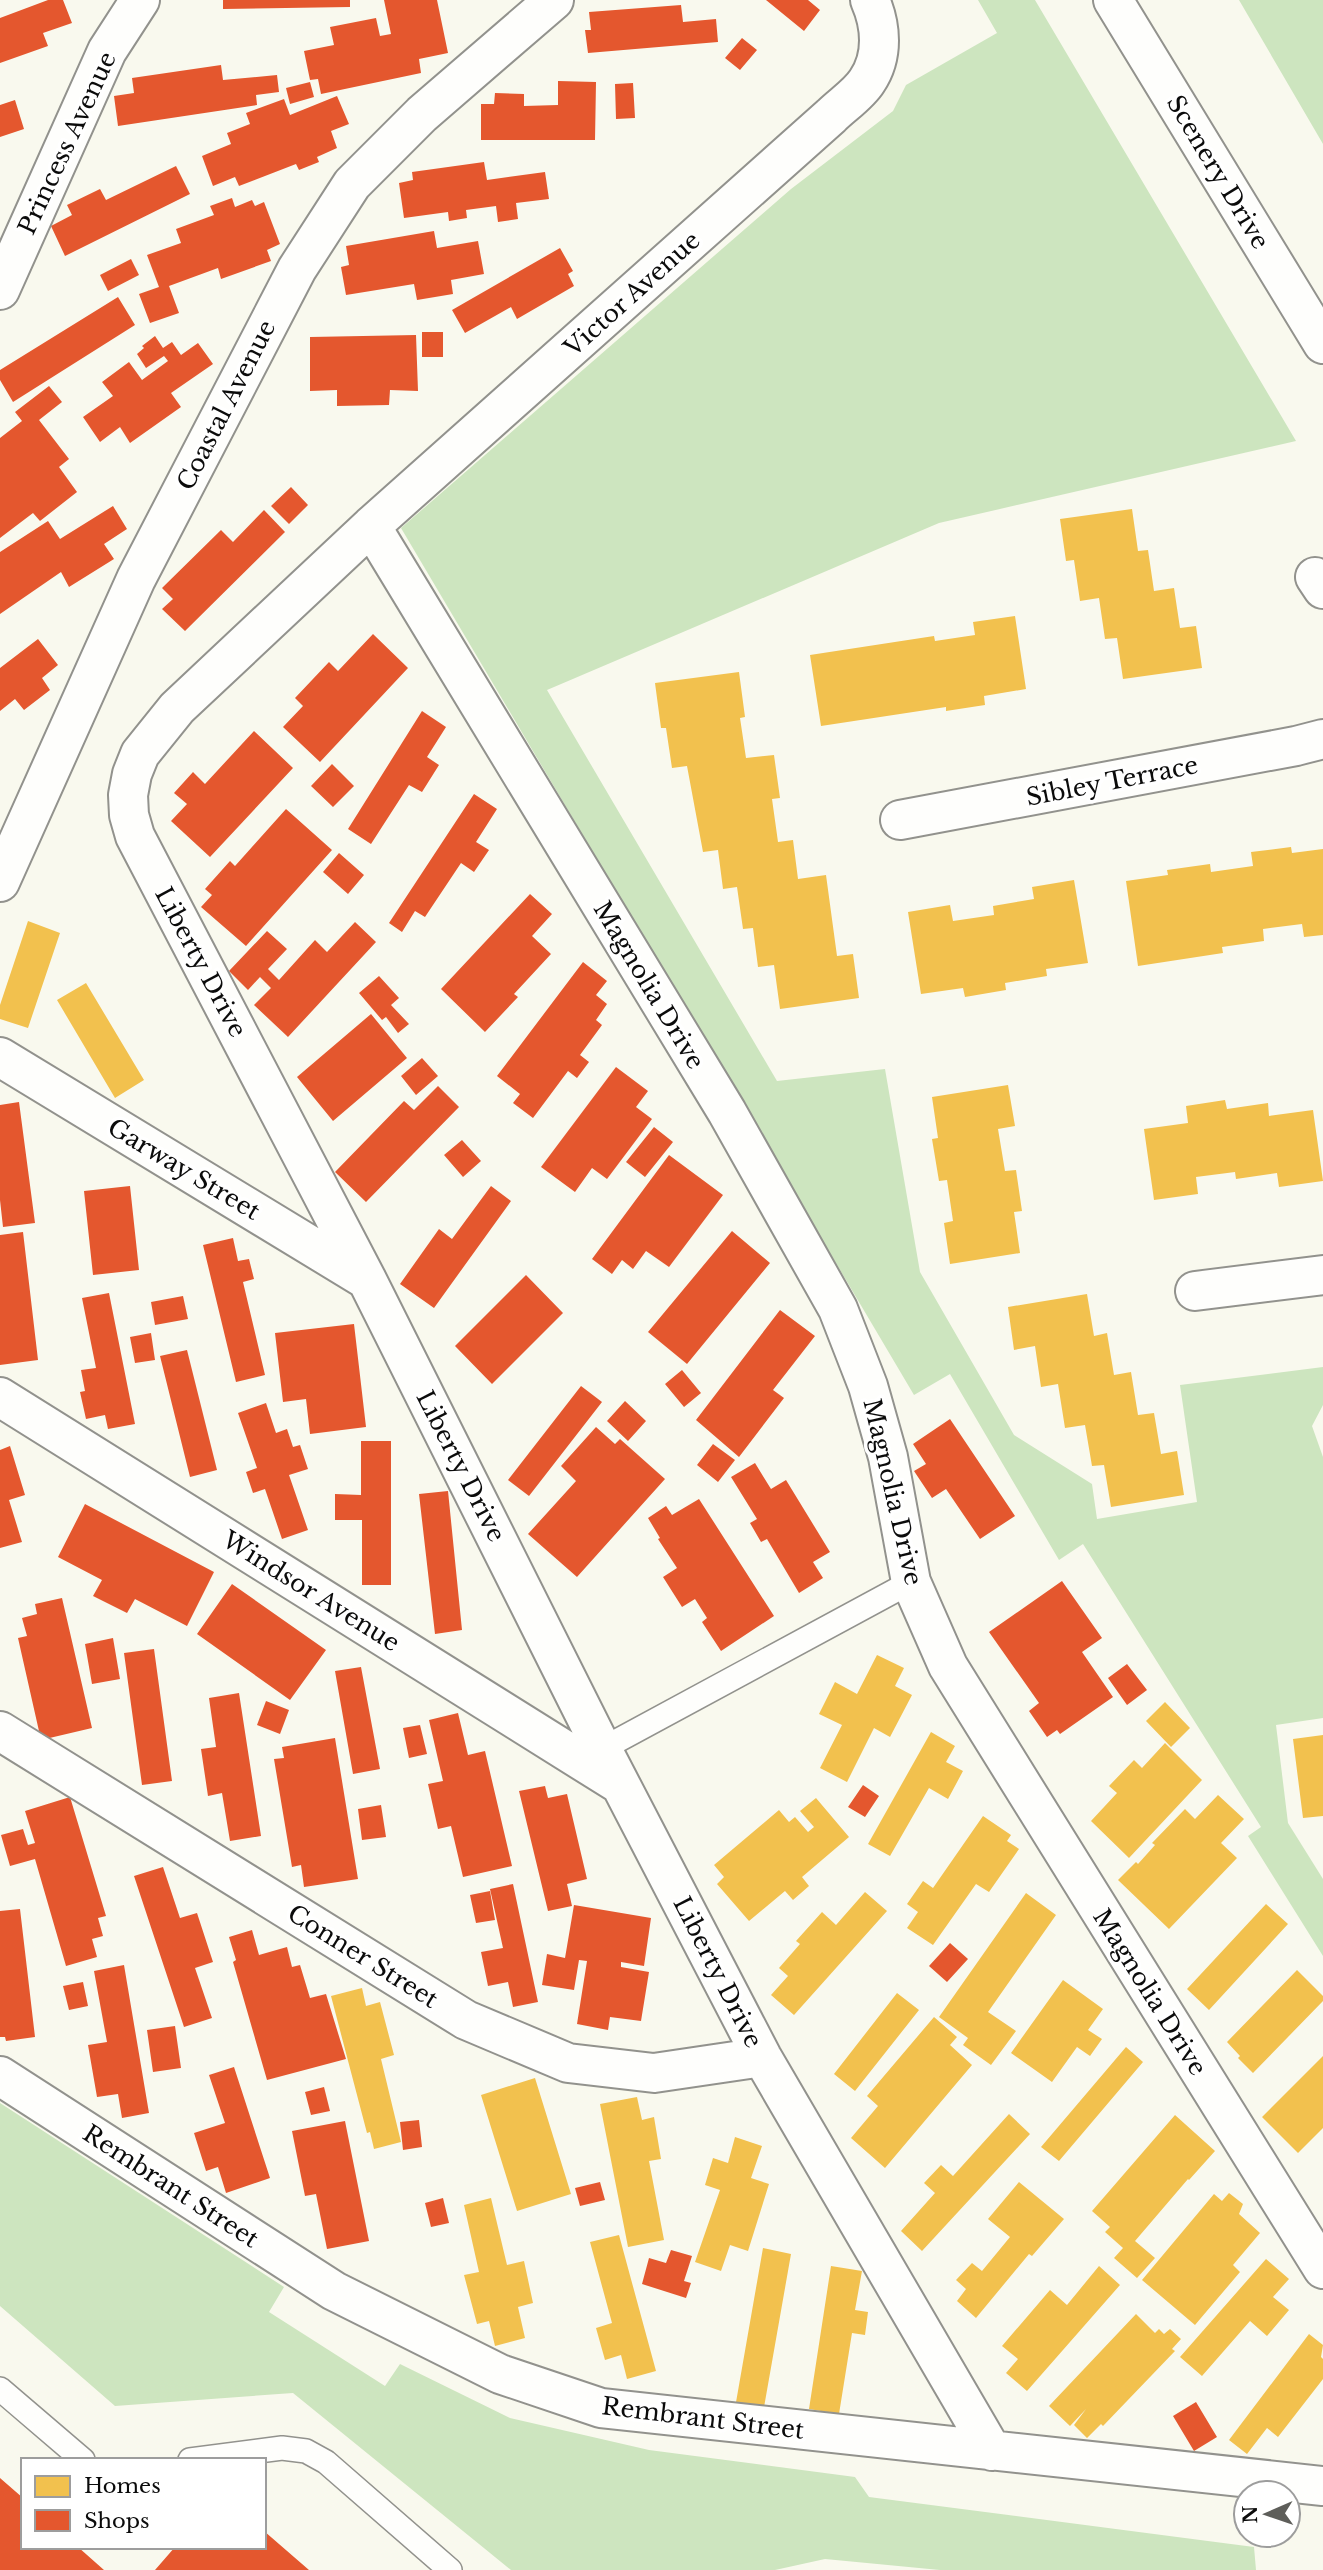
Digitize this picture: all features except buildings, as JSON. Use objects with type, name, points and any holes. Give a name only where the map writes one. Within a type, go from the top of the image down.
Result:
[{"type":"street","name":"Princess Avenue","points":[[0,290],[107,51],[140,0]]},
{"type":"street","name":"Coastal Avenue","points":[[0,882],[136,579],[297,269],[352,184],[422,114],[554,0]]},
{"type":"street","name":"Victor Avenue","points":[[371,526],[867,81],[879,51],[878,18],[870,0]]},
{"type":"street","name":"Scenery Drive","points":[[1113,0],[1323,344]]},
{"type":"street","name":"Liberty Drive","points":[[371,526],[177,708],[140,754],[128,794],[129,815],[135,836],[367,1280],[602,1749],[762,2057],[992,2451]]},
{"type":"street","name":"Magnolia Drive","points":[[371,526],[727,1112],[838,1309],[868,1386],[888,1457],[911,1582],[948,1666],[1323,2269]]},
{"type":"street","name":"Sibley Terrace","points":[[900,820],[1323,739]]},
{"type":"street","name":"Garway Street","points":[[0,1057],[367,1280]]},
{"type":"street","points":[[1195,1291],[1323,1275]]},
{"type":"street","name":"Windsor Avenue","points":[[0,1397],[621,1785]]},
{"type":"street","name":"Conner Street","points":[[0,1731],[466,2020],[568,2063],[654,2073],[762,2057]]},
{"type":"street","name":"Rembrant Street","points":[[0,2076],[334,2291],[500,2374],[601,2408],[1323,2486]]},
{"type":"lane","points":[[602,1749],[911,1582]]},
{"type":"lane","points":[[0,2389],[81,2458]]},
{"type":"lane","points":[[205,2458],[282,2448],[306,2451],[326,2462],[450,2570]]},
{"type":"green space","points":[[978,0],[1035,0],[1296,441],[939,523],[547,690],[777,1081],[885,1069],[920,1272],[1014,1435],[1092,1484],[1097,1519],[1197,1502],[1180,1385],[1323,1367],[1323,1405],[1312,1426],[1323,1457],[1323,1718],[1276,1725],[1288,1823],[1323,1879],[1323,1956],[1248,1836],[1261,1827],[1083,1544],[1059,1560],[950,1374],[914,1395],[401,528],[791,189],[893,111],[906,85],[997,33]]},
{"type":"green space","points":[[1239,0],[1323,0],[1323,144]]},
{"type":"green space","points":[[0,2103],[284,2287],[269,2312],[385,2386],[400,2364],[510,2418],[649,2450],[855,2477],[869,2497],[1232,2544],[1232,2549],[1254,2549],[1256,2570],[940,2570],[825,2559],[775,2570],[511,2570],[293,2393],[115,2406],[0,2306]]}]
